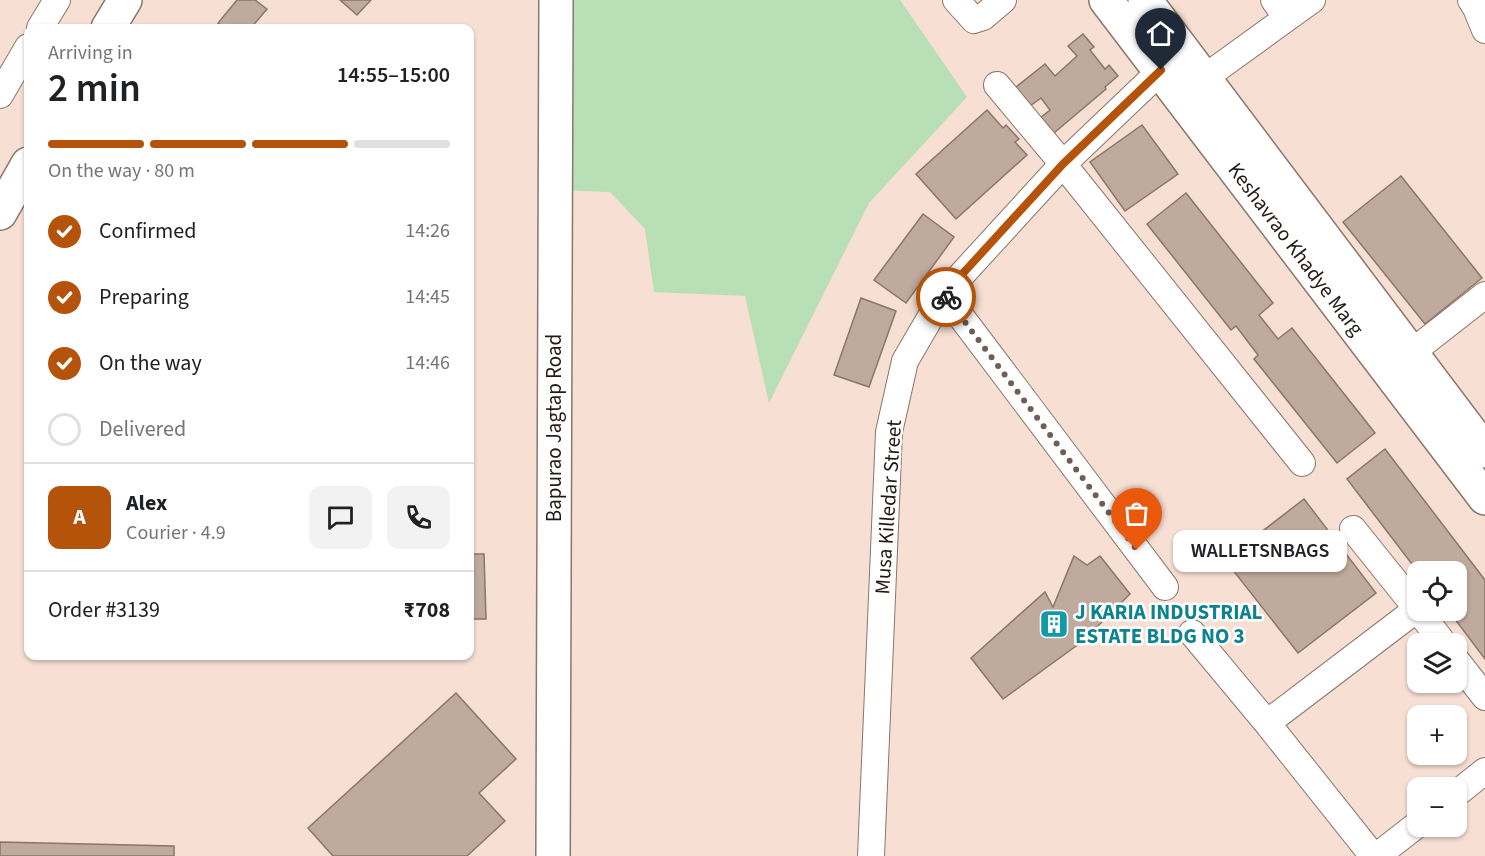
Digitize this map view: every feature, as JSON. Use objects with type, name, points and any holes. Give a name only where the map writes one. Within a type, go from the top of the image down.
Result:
[{"type":"main road","points":[[110,24],[125,0]]},
{"type":"main road","name":"Bapurao Jagtap Road","points":[[553,856],[556,0]]},
{"type":"main road","name":"Keshavrao Khadye Marg","points":[[1106,0],[1172,60],[1400,362],[1485,451]]},
{"type":"main road","name":"Keshavrao Khadye Marg","points":[[1145,0],[1172,60],[1204,78],[1400,362],[1485,498]]},
{"type":"main road","points":[[0,213],[24,171]]},
{"type":"street","points":[[42,24],[57,0]]},
{"type":"street","points":[[956,0],[974,20],[983,17],[1003,0]]},
{"type":"street","points":[[1204,78],[1281,9],[1312,0]]},
{"type":"street","points":[[1471,0],[1485,30]]},
{"type":"street","points":[[0,95],[24,54]]},
{"type":"street","name":"Musa Killedar Street","points":[[871,856],[889,432],[905,362],[944,294],[1063,164],[1172,60]]},
{"type":"street","points":[[997,85],[1302,462]]},
{"type":"street","points":[[944,294],[1165,587]]},
{"type":"street","points":[[1400,362],[1485,295]]},
{"type":"street","points":[[1353,528],[1407,596]]},
{"type":"street","points":[[1267,723],[1407,618]]},
{"type":"street","points":[[1426,621],[1436,633]]},
{"type":"street","points":[[1192,633],[1375,856],[1407,832]]},
{"type":"street","points":[[1467,674],[1485,697]]},
{"type":"street","points":[[1467,785],[1485,771]]},
{"type":"green space","points":[[557,0],[900,0],[967,97],[869,203],[769,403],[745,296],[654,292],[645,229],[610,192],[556,190]]},
{"type":"building","points":[[237,0],[255,0],[267,9],[254,24],[218,23]]},
{"type":"building","points":[[340,0],[371,0],[357,15]]},
{"type":"building","points":[[1083,34],[1094,47],[1090,50],[1105,69],[1109,65],[1118,76],[1048,138],[1035,122],[1050,110],[1041,98],[1026,109],[1011,91],[1045,64],[1055,76],[1077,56],[1068,46]]},
{"type":"building","points":[[987,110],[1003,128],[1006,125],[1019,139],[1015,142],[1027,155],[956,219],[916,174]]},
{"type":"building","points":[[1142,125],[1178,174],[1125,211],[1090,162]]},
{"type":"building","points":[[1401,176],[1482,278],[1425,324],[1343,222]]},
{"type":"building","points":[[1186,193],[1273,303],[1259,315],[1278,339],[1292,328],[1375,433],[1337,463],[1254,359],[1258,355],[1236,326],[1231,330],[1147,224]]},
{"type":"building","points":[[923,214],[954,237],[906,303],[874,280]]},
{"type":"building","points":[[861,298],[896,311],[869,387],[834,375]]},
{"type":"building","points":[[1385,449],[1485,580],[1485,659],[1456,621],[1467,621],[1467,561],[1410,561],[1347,479]]},
{"type":"building","points":[[1304,499],[1376,593],[1298,653],[1225,560]]},
{"type":"building","points":[[474,554],[484,554],[486,619],[474,619]]},
{"type":"building","name":"J KARIA INDUSTRIAL ESTATE BLDG NO 3","points":[[1074,556],[1087,565],[1100,556],[1130,594],[1083,641],[1003,699],[971,658],[1045,592],[1053,607]]},
{"type":"building","points":[[456,693],[516,759],[479,793],[505,821],[467,856],[333,856],[308,828]]},
{"type":"building","points":[[0,842],[174,846],[174,856],[0,856]]},
{"type":"way so far","points":[[946,297],[1137,550]]},
{"type":"place","name":"WALLETSNBAGS","points":[[1137,550]]},
{"type":"place","name":"J KARIA INDUSTRIAL ESTATE BLDG NO 3","points":[[1054,624]]},
{"type":"route","points":[[946,297],[944,294],[1063,164],[1161,70]]}]
